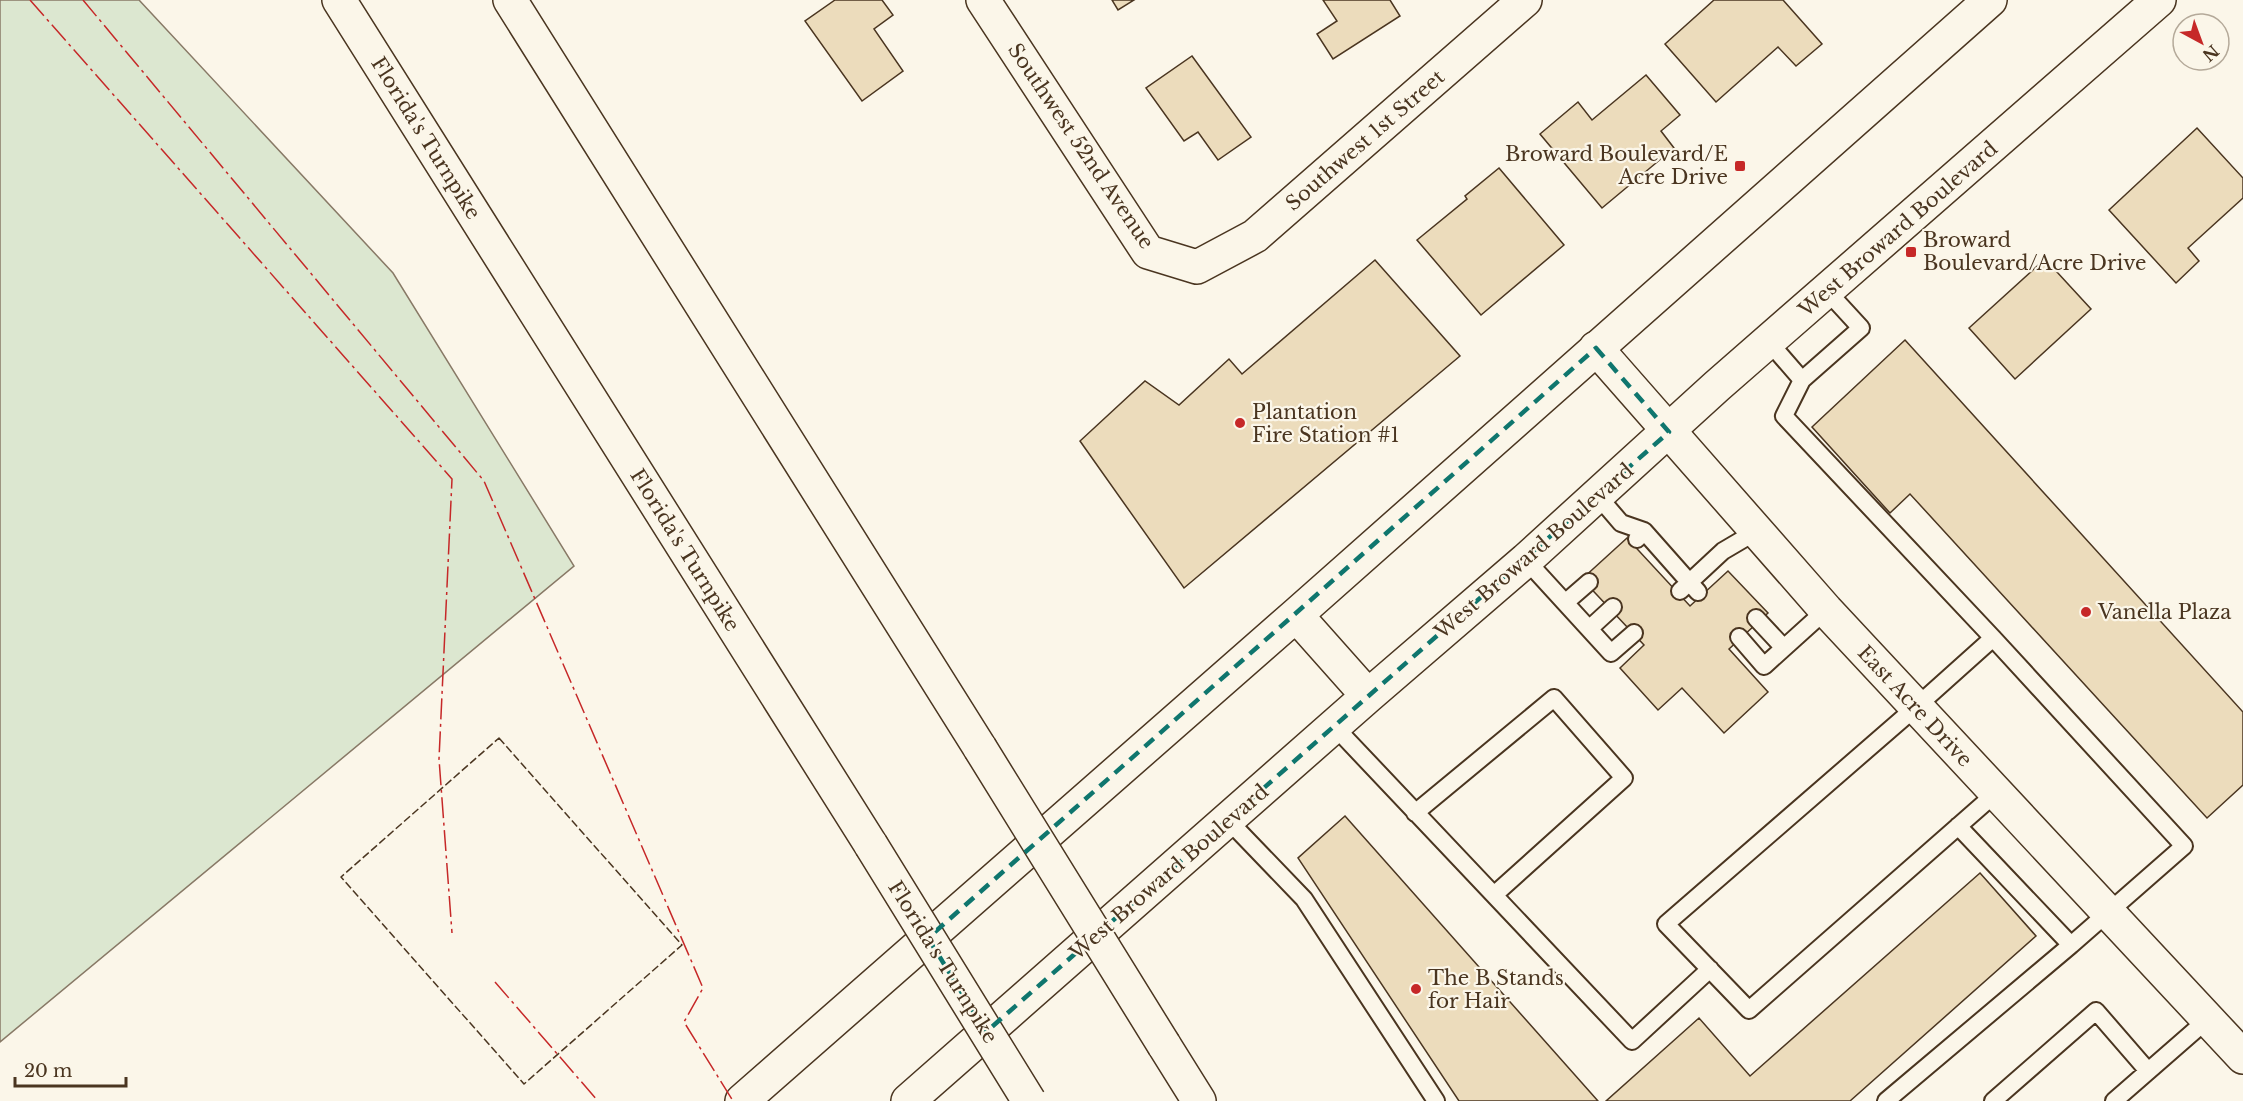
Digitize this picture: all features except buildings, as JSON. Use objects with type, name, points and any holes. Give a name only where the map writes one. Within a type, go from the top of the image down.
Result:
[{"type":"main road","name":"Florida's Turnpike","points":[[339,0],[871,844],[1029,1101]]},
{"type":"main road","points":[[510,0],[1199,1101]]},
{"type":"main road","name":"Southwest 52nd Avenue","points":[[983,0],[1148,252],[1197,267]]},
{"type":"main road","points":[[742,1101],[1542,398],[1990,0]]},
{"type":"main road","name":"West Broward Boulevard","points":[[908,1101],[1526,560],[1768,342],[2159,0]]},
{"type":"main road","name":"Southwest 1st Street","points":[[1197,267],[1255,236],[1523,1]]},
{"type":"main road","name":"East Acre Drive","points":[[1596,348],[1826,610],[2243,1057]]},
{"type":"main road","points":[[1296,615],[1368,696]]},
{"type":"lane","points":[[1827,291],[1861,328],[1802,380],[1784,416],[1993,638],[2184,846],[1886,1101]]},
{"type":"lane","points":[[1768,342],[1802,380]]},
{"type":"lane","points":[[1597,495],[1621,523],[1641,535],[1690,588],[1712,569],[1723,551],[1757,531]]},
{"type":"lane","points":[[1526,560],[1611,653],[1634,633]]},
{"type":"lane","points":[[1566,602],[1589,582]]},
{"type":"lane","points":[[1589,629],[1613,607]]},
{"type":"lane","points":[[1739,637],[1764,666],[1826,610]]},
{"type":"lane","points":[[1756,618],[1784,648]]},
{"type":"lane","points":[[1993,638],[1917,707],[1666,924],[1749,1010],[1996,793]]},
{"type":"lane","points":[[1415,813],[1554,698],[1624,778],[1494,895]]},
{"type":"lane","points":[[1334,726],[1632,1041],[1710,969]]},
{"type":"lane","points":[[1228,820],[1304,899],[1436,1101]]},
{"type":"lane","points":[[1958,826],[2071,945]]},
{"type":"lane","points":[[1994,1101],[2096,1011],[2148,1071]]},
{"type":"lane","points":[[2114,1101],[2208,1019]]},
{"type":"highlighted area","points":[[1596,348],[1669,432],[986,1032],[928,938]]},
{"type":"green space","points":[[0,0],[139,0],[393,273],[574,566],[0,1042]]},
{"type":"fence","points":[[499,738],[682,945],[524,1084],[341,877],[499,738]]},
{"type":"power","points":[[30,0],[452,479],[439,759],[452,933]]},
{"type":"power","points":[[83,0],[484,481],[703,988],[684,1022],[733,1101]]},
{"type":"power","points":[[495,982],[598,1101]]},
{"type":"place","name":"Broward Boulevard/E Acre Drive","points":[[1740,166]]},
{"type":"place","name":"Broward Boulevard/Acre Drive","points":[[1911,252]]},
{"type":"place","name":"Plantation Fire Station #1","points":[[1240,423]]},
{"type":"place","name":"Vanella Plaza","points":[[2086,612]]},
{"type":"place","name":"The B Stands for Hair","points":[[1416,989]]}]
